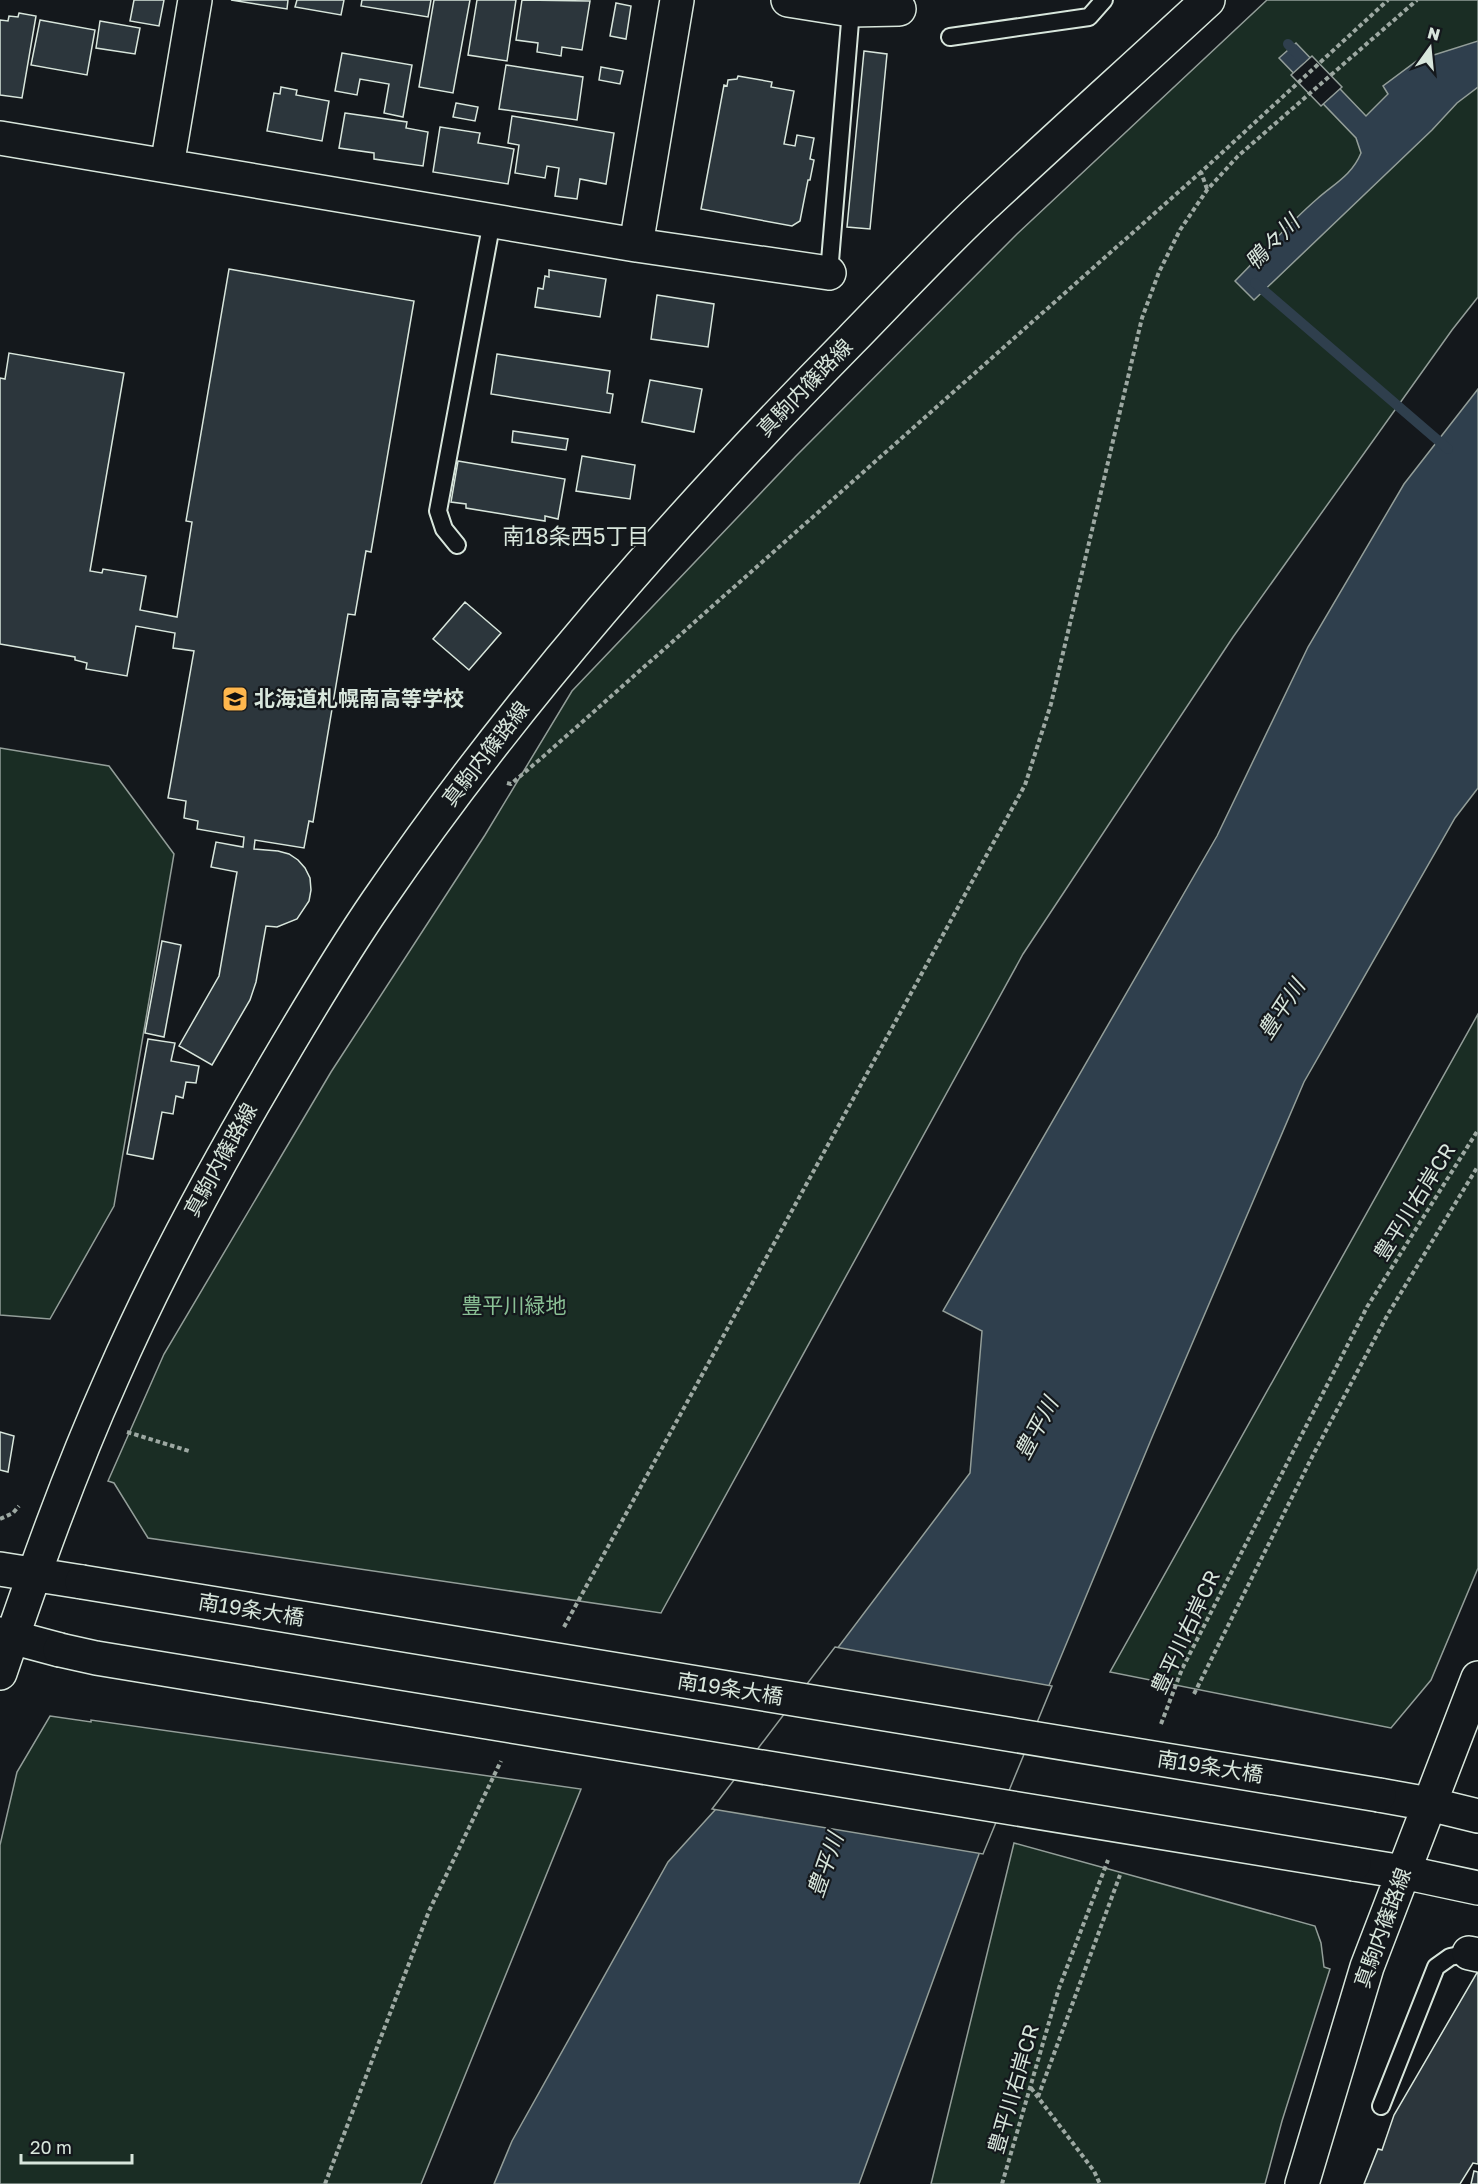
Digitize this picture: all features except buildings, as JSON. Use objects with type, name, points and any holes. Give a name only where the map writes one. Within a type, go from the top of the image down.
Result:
[{"type":"main road","points":[[167,166],[195,0]]},
{"type":"main road","points":[[636,245],[677,0]]},
{"type":"main road","points":[[788,0],[851,10],[900,5]]},
{"type":"main road","name":"真駒内篠路線","points":[[0,1673],[6,1636],[34,1574],[110,1381],[149,1295],[193,1211],[300,1023],[375,904],[457,789],[564,654],[653,550],[786,406],[973,216],[1208,0]]},
{"type":"main road","points":[[0,138],[636,245],[829,273]]},
{"type":"main road","name":"南19条大橋","points":[[0,1569],[1379,1795],[1478,1816]]},
{"type":"main road","points":[[6,1636],[119,1662],[1403,1872],[1478,1888]]},
{"type":"main road","name":"真駒内篠路線","points":[[1302,2184],[1366,1967],[1478,1677]]},
{"type":"lane","points":[[950,37],[1089,17],[1104,0]]},
{"type":"lane","points":[[829,273],[851,10]]},
{"type":"lane","points":[[457,545],[444,529],[438,511],[492,221]]},
{"type":"lane","points":[[1380,2106],[1436,1967],[1450,1957],[1474,1954]]},
{"type":"path","points":[[504,782],[511,784],[545,755],[1201,172],[1388,0]]},
{"type":"path","points":[[562,1633],[1025,785],[1051,704],[1142,318],[1159,272],[1180,230],[1207,190],[1238,156],[1417,0]]},
{"type":"path","points":[[1201,172],[1207,190]]},
{"type":"path","name":"豊平川右岸CR","points":[[1161,1724],[1182,1669],[1367,1307],[1478,1130]]},
{"type":"path","points":[[1194,1694],[1313,1455],[1388,1314],[1478,1166]]},
{"type":"path","points":[[121,1430],[189,1451]]},
{"type":"path","points":[[325,2184],[429,1911],[503,1757]]},
{"type":"path","name":"豊平川右岸CR","points":[[1002,2184],[1059,1988],[1110,1856]]},
{"type":"path","points":[[1038,2097],[1120,1875]]},
{"type":"path","points":[[1030,2087],[1094,2171],[1100,2184]]},
{"type":"green space","name":"豊平川緑地","points":[[1267,0],[1478,0],[1478,297],[1452,330],[1233,637],[1023,954],[661,1613],[148,1538],[114,1483],[108,1481],[164,1354],[331,1072],[485,835],[572,691],[796,456],[1017,234]]},
{"type":"green space","points":[[0,748],[109,766],[174,854],[114,1206],[50,1319],[0,1315]]},
{"type":"green space","points":[[1478,1014],[1478,1568],[1431,1680],[1391,1728],[1110,1672]]},
{"type":"green space","points":[[50,1716],[581,1789],[421,2184],[0,2184],[0,1845],[17,1772]]},
{"type":"green space","points":[[1014,1843],[1315,1926],[1321,1943],[1324,1967],[1330,1969],[1282,2121],[1265,2184],[931,2184]]},
{"type":"water","points":[[1478,41],[1478,87],[1457,103],[1432,130],[1254,300],[1235,281],[1296,219],[1348,173],[1361,153],[1356,138],[1279,58],[1296,43],[1366,116],[1388,94],[1383,86],[1418,60]]},
{"type":"water","name":"豊平川","points":[[1478,389],[1478,788],[1455,818],[1304,1082],[1153,1435],[979,1854],[859,2184],[494,2184],[512,2141],[668,1862],[715,1810],[970,1473],[982,1331],[943,1311],[1217,836],[1308,647],[1404,484]]},
{"type":"pier","points":[[1312,56],[1342,87],[1321,106],[1291,75]]},
{"type":"pier","points":[[835,1647],[1052,1686],[983,1854],[712,1809]]},
{"type":"waterway","name":"鴨々川","points":[[1288,44],[1301,58]]},
{"type":"waterway","name":"鴨々川","points":[[1255,283],[1448,449]]},
{"type":"place","name":"北海道札幌南高等学校","points":[[235,699]]},
{"type":"district","name":"南18条西5丁目","points":[[576,536]]}]
